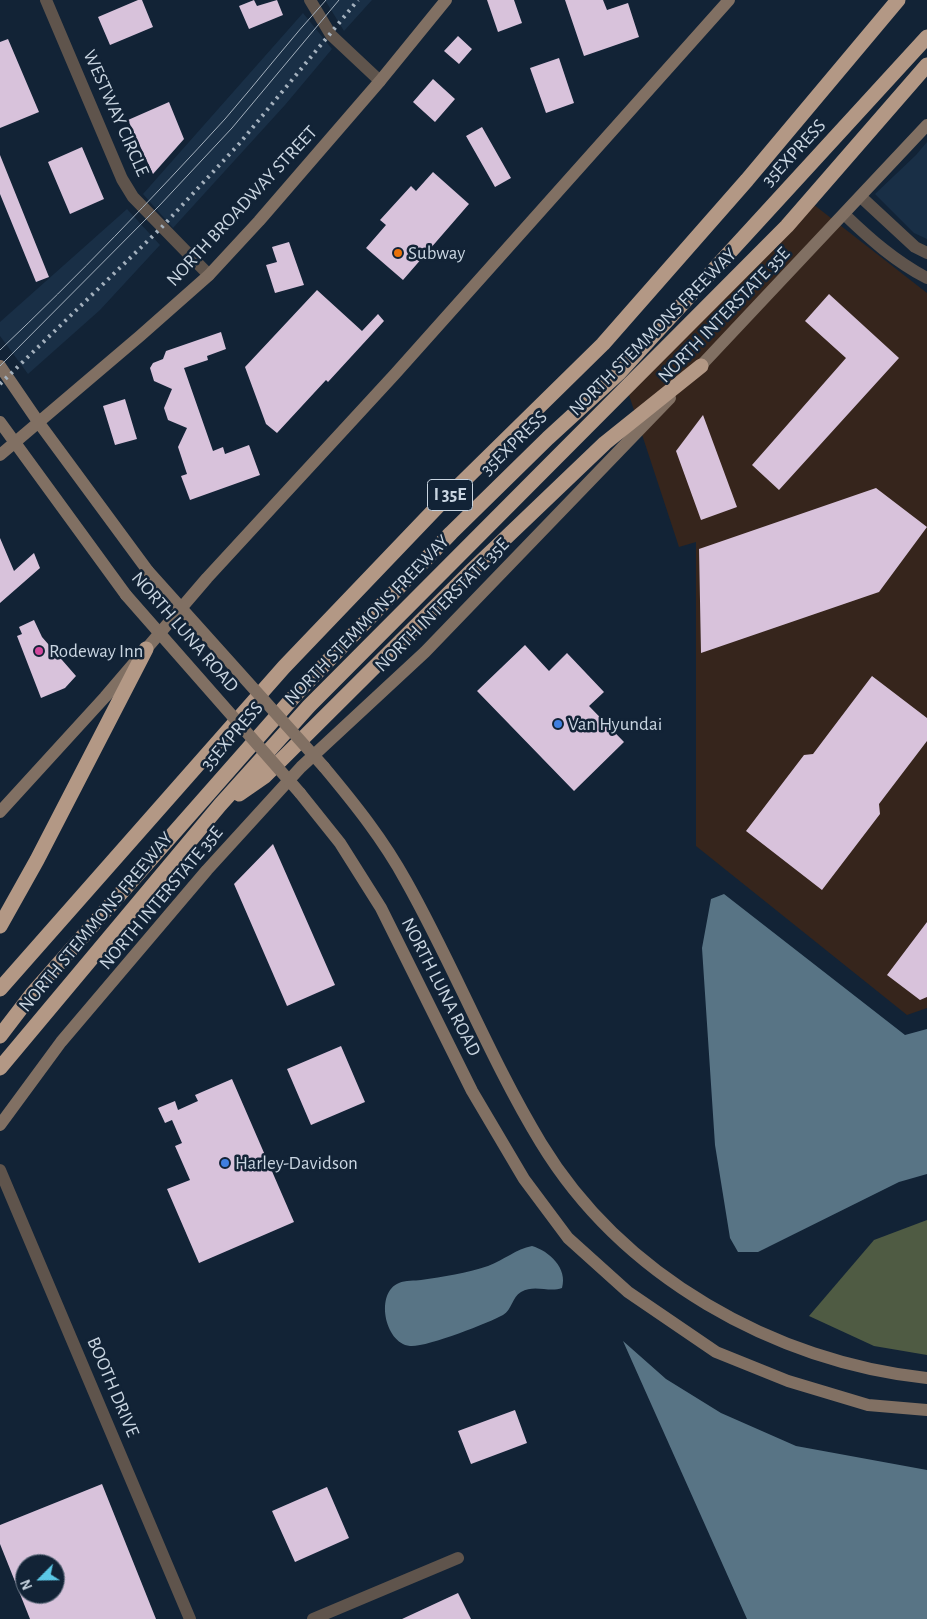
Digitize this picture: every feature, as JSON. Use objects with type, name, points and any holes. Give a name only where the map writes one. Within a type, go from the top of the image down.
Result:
[{"type":"highway","name":"NORTH STEMMONS FREEWAY","points":[[0,989],[284,668],[440,506],[602,344],[747,180],[898,0]]},
{"type":"highway","name":"35EXPRESS","points":[[0,1036],[38,987],[298,692],[451,533],[548,438],[619,373],[927,37]]},
{"type":"highway","name":"NORTH STEMMONS FREEWAY","points":[[0,1068],[220,805],[310,706],[787,226],[927,65]]},
{"type":"highway","points":[[220,805],[265,776],[470,572],[604,443],[701,366]]},
{"type":"highway","points":[[0,926],[37,860],[146,648]]},
{"type":"main road","name":"NORTH BROADWAY STREET","points":[[0,455],[209,275],[259,221],[380,81],[446,0]]},
{"type":"main road","points":[[0,812],[729,0]]},
{"type":"main road","name":"NORTH INTERSTATE 35E","points":[[0,1125],[62,1042],[207,870],[300,766],[425,652],[845,215],[927,125]]},
{"type":"main road","name":"NORTH LUNA ROAD","points":[[0,366],[39,423],[148,571],[324,767],[372,826],[406,879],[497,1063],[542,1144],[583,1202],[627,1245],[671,1282],[741,1323],[812,1354],[896,1375],[927,1378]]},
{"type":"main road","name":"NORTH LUNA ROAD","points":[[0,422],[126,595],[300,793],[340,843],[380,908],[472,1091],[524,1178],[568,1238],[628,1292],[716,1352],[788,1381],[868,1405],[927,1410]]},
{"type":"street","name":"WESTWAY CIRCLE","points":[[46,0],[122,179],[133,197],[209,275]]},
{"type":"street","points":[[310,0],[331,35],[380,81]]},
{"type":"street","points":[[861,197],[915,247],[927,253]]},
{"type":"street","points":[[845,215],[866,235],[910,269],[927,278]]},
{"type":"street","name":"BOOTH DRIVE","points":[[0,1170],[190,1619]]},
{"type":"street","points":[[313,1619],[458,1558]]},
{"type":"shaded area","points":[[325,0],[372,0],[344,31]]},
{"type":"shaded area","points":[[303,13],[332,49],[285,105],[173,228],[143,194]]},
{"type":"shaded area","points":[[927,142],[927,239],[914,233],[875,194]]},
{"type":"shaded area","points":[[804,197],[927,293],[927,1008],[907,1015],[696,846],[696,542],[679,547],[626,386]]},
{"type":"shaded area","points":[[127,209],[160,245],[100,310],[28,374],[0,336],[0,322]]},
{"type":"shaded area","points":[[724,894],[905,1035],[927,1029],[927,1174],[899,1182],[758,1252],[738,1252],[730,1238],[715,1145],[702,948],[711,899]]},
{"type":"shaded area","points":[[532,1246],[545,1252],[556,1261],[562,1274],[562,1288],[552,1290],[531,1289],[521,1292],[506,1313],[496,1319],[428,1343],[410,1346],[401,1343],[394,1336],[386,1317],[385,1306],[387,1296],[392,1288],[399,1283],[463,1273],[494,1264]]},
{"type":"shaded area","points":[[623,1341],[666,1379],[721,1413],[796,1446],[927,1470],[927,1619],[747,1619]]},
{"type":"green space","points":[[927,1220],[927,1355],[874,1346],[809,1316],[874,1240]]},
{"type":"building","points":[[142,0],[153,27],[110,45],[98,17]]},
{"type":"building","points":[[254,0],[257,6],[277,0],[283,15],[249,29],[239,6]]},
{"type":"building","points":[[487,0],[514,0],[522,23],[498,32]]},
{"type":"building","points":[[565,0],[603,0],[607,10],[628,3],[639,37],[584,56]]},
{"type":"building","points":[[458,36],[472,49],[459,64],[444,51]]},
{"type":"building","points":[[8,39],[39,112],[0,128],[0,42]]},
{"type":"building","points":[[559,58],[574,103],[546,113],[530,68]]},
{"type":"building","points":[[433,79],[455,99],[435,122],[413,102]]},
{"type":"building","points":[[169,102],[184,139],[153,174],[128,120]]},
{"type":"building","points":[[482,127],[511,178],[495,187],[466,136]]},
{"type":"building","points":[[82,147],[104,199],[70,214],[48,162]]},
{"type":"building","points":[[0,155],[49,277],[36,282],[0,194]]},
{"type":"building","points":[[433,172],[469,204],[403,280],[366,248],[386,225],[380,220],[411,186],[416,191]]},
{"type":"building","points":[[289,242],[304,285],[275,293],[266,265],[277,262],[272,247]]},
{"type":"building","points":[[317,290],[362,331],[378,314],[384,321],[328,382],[326,380],[277,433],[266,424],[245,367]]},
{"type":"building","points":[[829,294],[899,358],[779,490],[752,465],[846,358],[805,321]]},
{"type":"building","points":[[221,332],[226,349],[207,356],[208,360],[184,368],[213,451],[223,447],[225,454],[249,445],[260,475],[190,500],[181,476],[187,474],[178,447],[187,428],[168,420],[164,408],[172,389],[154,381],[150,368],[153,363],[163,359],[166,351]]},
{"type":"building","points":[[125,399],[137,439],[115,445],[103,406]]},
{"type":"building","points":[[703,415],[737,507],[701,520],[676,451]]},
{"type":"building","points":[[876,488],[927,527],[879,592],[701,653],[699,549]]},
{"type":"building","points":[[0,538],[14,571],[34,553],[40,568],[0,603]]},
{"type":"building","name":"Rodeway Inn","points":[[34,620],[42,637],[76,676],[65,688],[41,698],[17,636],[22,634],[19,627]]},
{"type":"building","name":"Van Hyundai","points":[[525,645],[549,671],[567,653],[604,692],[589,706],[624,742],[574,791],[477,691]]},
{"type":"building","points":[[872,676],[927,718],[927,741],[879,804],[880,814],[822,890],[746,831],[804,755],[813,754]]},
{"type":"building","points":[[273,844],[335,985],[287,1006],[234,884]]},
{"type":"building","points":[[927,922],[927,997],[920,1000],[887,975]]},
{"type":"building","points":[[341,1046],[365,1102],[311,1125],[287,1069]]},
{"type":"building","name":"Harley-Davidson","points":[[232,1079],[294,1222],[199,1263],[167,1189],[190,1180],[175,1146],[182,1143],[172,1120],[165,1123],[158,1108],[175,1101],[178,1110],[198,1101],[195,1095]]},
{"type":"building","points":[[515,1410],[527,1443],[471,1464],[458,1431]]},
{"type":"building","points":[[102,1484],[156,1619],[30,1619],[24,1604],[65,1604],[65,1554],[15,1554],[15,1582],[0,1544],[0,1525]]},
{"type":"building","points":[[327,1487],[349,1538],[295,1562],[272,1511]]},
{"type":"building","points":[[458,1593],[471,1619],[402,1619]]},
{"type":"tram line","points":[[0,350],[86,265],[198,149],[326,0]]},
{"type":"tram line","points":[[0,366],[159,206],[232,128],[339,0]]},
{"type":"railway","points":[[0,384],[161,228],[239,144],[358,0]]},
{"type":"place","name":"Subway","points":[[398,253]]},
{"type":"place","name":"Rodeway Inn","points":[[39,651]]},
{"type":"place","name":"Van Hyundai","points":[[558,724]]},
{"type":"place","name":"Harley-Davidson","points":[[225,1163]]}]
